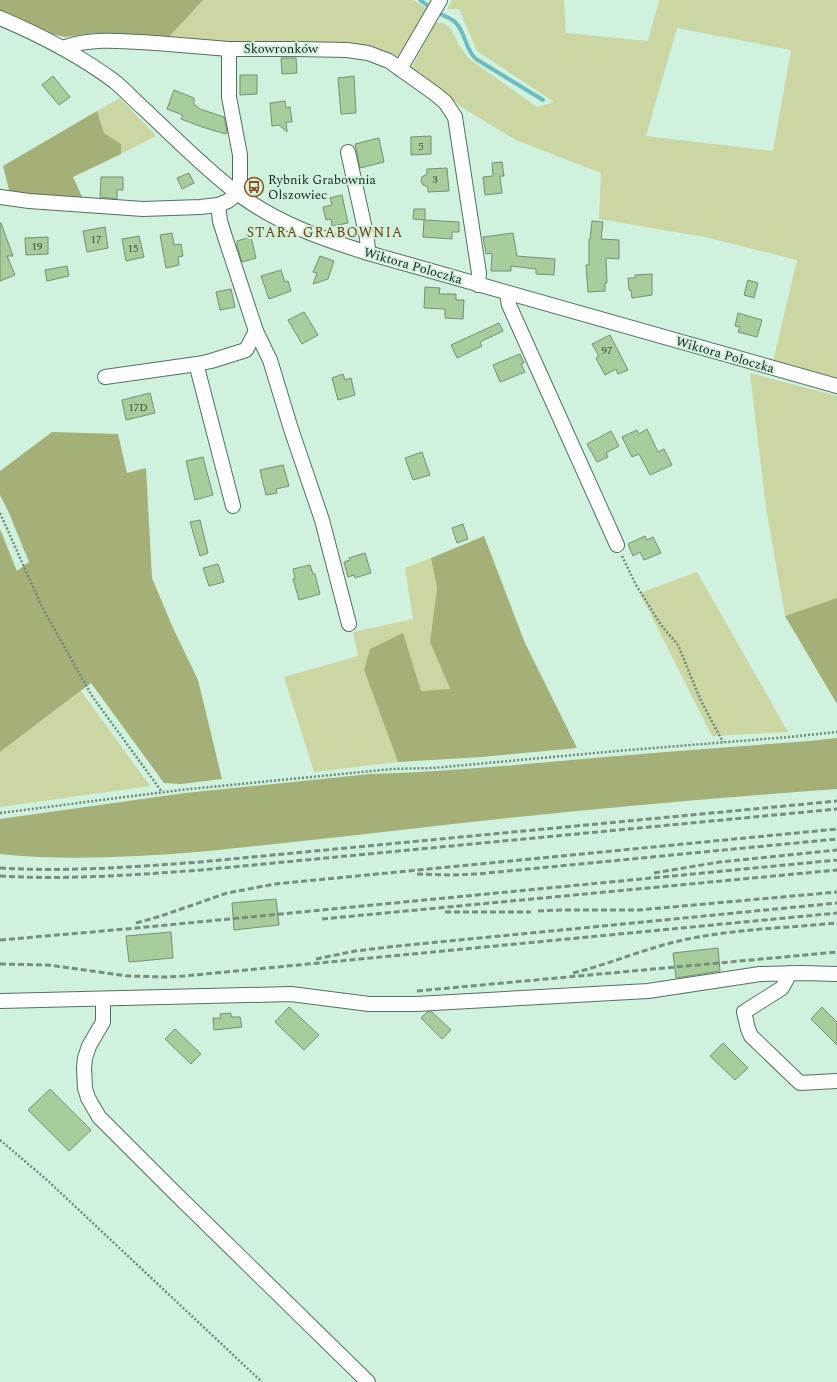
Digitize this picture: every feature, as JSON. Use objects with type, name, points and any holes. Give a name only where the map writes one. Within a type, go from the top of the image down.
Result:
[{"type":"street","points":[[400,69],[440,0]]},
{"type":"street","name":"Wiktora Poloczka","points":[[0,18],[28,30],[90,64],[114,81],[213,173],[238,193],[274,217],[298,229],[368,253],[508,294],[837,386]]},
{"type":"street","points":[[62,48],[75,43],[88,41],[127,41],[229,49]]},
{"type":"street","name":"Skowronków","points":[[238,193],[240,186],[240,155],[229,97],[229,49],[296,49],[362,52],[376,55],[389,61],[434,93],[445,102],[455,117],[478,273],[478,285]]},
{"type":"street","points":[[348,152],[367,238],[368,253]]},
{"type":"street","points":[[0,197],[29,201],[142,210],[181,209],[218,205],[228,201],[238,193]]},
{"type":"street","points":[[218,205],[220,221],[225,237],[256,330],[270,360],[291,429],[322,520],[349,624]]},
{"type":"street","points":[[508,294],[509,305],[616,545]]},
{"type":"street","points":[[105,377],[211,361],[246,350],[256,330]]},
{"type":"street","points":[[197,364],[233,506]]},
{"type":"street","points":[[790,973],[782,988],[744,1012],[751,1036],[800,1083],[837,1081]]},
{"type":"street","points":[[0,1001],[291,994],[369,1004],[416,1004],[648,991],[760,974],[837,974]]},
{"type":"street","points":[[103,998],[103,1022],[89,1046],[85,1058],[84,1068],[85,1088],[88,1098],[99,1117],[368,1382]]},
{"type":"path","points":[[0,512],[42,607],[92,696],[162,792]]},
{"type":"path","points":[[616,545],[636,584],[661,625],[678,645],[701,701],[723,742]]},
{"type":"path","points":[[0,813],[162,792],[392,769],[433,768],[586,753],[837,732]]},
{"type":"path","points":[[0,1140],[47,1180],[262,1382]]},
{"type":"green space","points":[[0,0],[203,0],[168,38],[94,33],[65,37],[28,29],[0,13]]},
{"type":"green space","points":[[203,0],[413,0],[429,10],[407,45],[397,57],[168,38]]},
{"type":"green space","points":[[452,0],[564,0],[566,33],[648,41],[659,0],[837,0],[837,378],[773,361],[797,260],[705,237],[599,219],[601,173],[516,140],[463,108],[411,69],[435,23],[444,23],[451,29],[468,58],[537,107],[554,102],[477,51],[459,9],[447,9]],"holes":[[[677,28],[791,50],[773,151],[646,136]]]},
{"type":"green space","points":[[120,98],[156,136],[121,154],[121,144],[104,133],[97,111]]},
{"type":"green space","points":[[97,111],[104,133],[121,144],[121,154],[73,177],[84,201],[10,194],[3,166]]},
{"type":"green space","points":[[750,373],[837,396],[837,598],[785,616],[766,508]]},
{"type":"green space","points":[[52,432],[118,434],[127,473],[146,468],[152,578],[173,628],[198,680],[222,779],[181,784],[164,783],[91,683],[0,752],[0,529],[17,571],[29,562],[0,495],[0,471]]},
{"type":"green space","points":[[484,536],[525,643],[577,748],[482,757],[398,762],[364,670],[370,649],[403,633],[421,691],[450,689],[430,642],[437,588],[431,558]]},
{"type":"green space","points":[[431,558],[437,588],[430,642],[450,690],[421,691],[364,670],[398,762],[314,772],[284,677],[358,656],[353,632],[413,619],[405,568]]},
{"type":"green space","points":[[697,572],[788,732],[712,736],[640,593]]},
{"type":"green space","points":[[837,598],[837,704],[785,616]]},
{"type":"green space","points":[[81,691],[150,786],[0,807],[0,752]]},
{"type":"green space","points":[[837,738],[837,789],[553,813],[198,852],[124,857],[74,858],[0,854],[0,819],[185,793],[370,774],[488,767]]},
{"type":"building","points":[[281,58],[296,58],[297,73],[282,74]]},
{"type":"building","points":[[240,75],[257,75],[257,94],[240,95]]},
{"type":"building","points":[[53,76],[70,97],[59,105],[42,85]]},
{"type":"building","points":[[354,76],[356,113],[341,114],[338,78]]},
{"type":"building","points":[[174,90],[194,98],[194,104],[200,109],[224,117],[227,131],[226,134],[181,119],[183,115],[167,109]]},
{"type":"building","points":[[285,101],[286,108],[290,107],[292,122],[286,122],[287,132],[279,125],[272,126],[270,103]]},
{"type":"building","points":[[431,136],[431,154],[411,155],[411,137]]},
{"type":"building","points":[[379,138],[384,162],[360,168],[355,144]]},
{"type":"building","points":[[502,162],[504,176],[500,176],[502,193],[485,195],[483,177],[493,176],[492,163]]},
{"type":"building","points":[[447,168],[449,191],[428,192],[428,187],[423,185],[421,181],[422,177],[427,174],[427,169]]},
{"type":"building","points":[[189,173],[194,183],[182,189],[177,178]]},
{"type":"building","points":[[101,177],[123,177],[123,190],[117,190],[117,199],[100,197]]},
{"type":"building","points":[[342,195],[348,223],[332,226],[331,219],[326,220],[323,207],[332,205],[330,198]]},
{"type":"building","points":[[414,209],[425,209],[425,220],[459,222],[459,232],[452,232],[452,239],[423,237],[424,220],[413,219]]},
{"type":"building","points":[[592,221],[603,222],[601,239],[619,240],[619,259],[606,258],[607,283],[605,283],[605,291],[588,292],[586,265],[589,265],[589,239]]},
{"type":"building","points":[[0,223],[13,256],[7,256],[15,275],[0,281]]},
{"type":"building","points":[[105,227],[108,248],[87,252],[83,231]]},
{"type":"building","points":[[172,233],[174,245],[181,244],[183,256],[178,257],[179,265],[166,268],[160,235]]},
{"type":"building","points":[[513,233],[517,256],[555,259],[554,275],[536,274],[536,269],[511,266],[511,271],[491,271],[492,253],[486,254],[483,237]]},
{"type":"building","points":[[139,236],[144,257],[126,261],[122,239]]},
{"type":"building","points":[[48,237],[48,254],[26,255],[25,238]]},
{"type":"building","points":[[251,237],[256,258],[242,262],[237,241]]},
{"type":"building","points":[[320,256],[334,261],[328,279],[313,284],[317,273],[313,272]]},
{"type":"building","points":[[67,266],[69,276],[47,281],[45,270]]},
{"type":"building","points":[[281,270],[285,282],[288,281],[291,291],[269,299],[261,276]]},
{"type":"building","points":[[652,274],[652,295],[632,298],[631,290],[629,290],[628,278],[635,278],[635,275]]},
{"type":"building","points":[[748,280],[758,283],[754,298],[744,295]]},
{"type":"building","points":[[425,287],[440,288],[439,294],[456,294],[456,300],[464,300],[463,319],[445,318],[445,309],[424,308]]},
{"type":"building","points":[[231,289],[235,307],[220,310],[216,292]]},
{"type":"building","points":[[304,312],[318,335],[302,344],[288,320]]},
{"type":"building","points":[[738,313],[762,320],[757,337],[738,332],[740,327],[735,326]]},
{"type":"building","points":[[499,323],[503,331],[480,342],[482,346],[457,358],[451,345]]},
{"type":"building","points":[[610,335],[628,370],[618,374],[616,369],[605,375],[596,358],[599,356],[592,344]]},
{"type":"building","points":[[520,354],[524,363],[521,364],[525,372],[500,382],[493,365]]},
{"type":"building","points":[[343,374],[345,380],[351,378],[355,395],[338,400],[332,378]]},
{"type":"building","points":[[150,393],[155,413],[126,420],[122,400]]},
{"type":"building","points":[[647,429],[658,452],[664,449],[672,465],[650,475],[639,454],[632,457],[622,437],[637,430],[639,434]]},
{"type":"building","points":[[611,431],[619,446],[606,453],[608,457],[597,462],[587,444]]},
{"type":"building","points":[[422,452],[430,475],[413,480],[405,458]]},
{"type":"building","points":[[203,457],[213,495],[195,500],[186,461]]},
{"type":"building","points":[[283,465],[289,486],[276,489],[277,493],[266,495],[260,470]]},
{"type":"building","points":[[200,520],[208,553],[200,556],[190,522]]},
{"type":"building","points":[[463,524],[468,539],[457,543],[452,528]]},
{"type":"building","points":[[645,536],[647,540],[653,537],[661,553],[644,560],[640,552],[633,556],[628,544]]},
{"type":"building","points":[[365,553],[371,573],[355,578],[354,575],[348,577],[344,562],[350,560],[349,558]]},
{"type":"building","points":[[218,564],[224,582],[209,586],[203,568]]},
{"type":"building","points":[[310,565],[313,574],[315,574],[320,594],[299,600],[293,579],[295,578],[293,569]]},
{"type":"building","points":[[276,899],[279,925],[234,930],[232,903]]},
{"type":"building","points":[[171,932],[173,958],[129,962],[126,936]]},
{"type":"building","points":[[718,948],[720,971],[676,978],[673,953]]},
{"type":"building","points":[[289,1007],[319,1035],[304,1050],[275,1022]]},
{"type":"building","points":[[822,1007],[837,1022],[837,1045],[811,1019]]},
{"type":"building","points":[[427,1012],[432,1012],[451,1030],[442,1039],[421,1018]]},
{"type":"building","points":[[231,1013],[231,1017],[240,1017],[242,1027],[214,1030],[213,1018],[221,1018],[220,1014]]},
{"type":"building","points":[[175,1029],[201,1054],[191,1064],[165,1039]]},
{"type":"building","points":[[723,1043],[748,1068],[735,1080],[710,1056]]},
{"type":"building","points":[[50,1089],[91,1130],[69,1151],[28,1110]]},
{"type":"waterway","points":[[420,0],[431,8]]},
{"type":"waterway","points":[[438,13],[452,19],[459,26],[472,55],[476,59],[543,100]]},
{"type":"railway","points":[[0,868],[75,869],[200,862],[837,801]]},
{"type":"railway","points":[[0,876],[76,877],[201,870],[837,809]]},
{"type":"railway","points":[[136,923],[227,893],[275,884],[837,829]]},
{"type":"railway","points":[[417,874],[477,874],[837,839]]},
{"type":"railway","points":[[654,873],[720,862],[837,850]]},
{"type":"railway","points":[[0,940],[837,860]]},
{"type":"railway","points":[[322,919],[837,870]]},
{"type":"railway","points":[[538,911],[639,910],[837,892]]},
{"type":"railway","points":[[316,959],[355,951],[398,946],[837,903]]},
{"type":"railway","points":[[445,912],[531,912]]},
{"type":"railway","points":[[0,964],[48,965],[128,976],[184,976],[837,913]]},
{"type":"railway","points":[[573,973],[669,943],[702,936],[741,931],[837,923]]},
{"type":"railway","points":[[417,991],[837,952]]},
{"type":"place","name":"Rybnik Grabownia Olszowiec","points":[[254,187]]},
{"type":"district","name":"STARA GRABOWNIA","points":[[325,232]]}]
